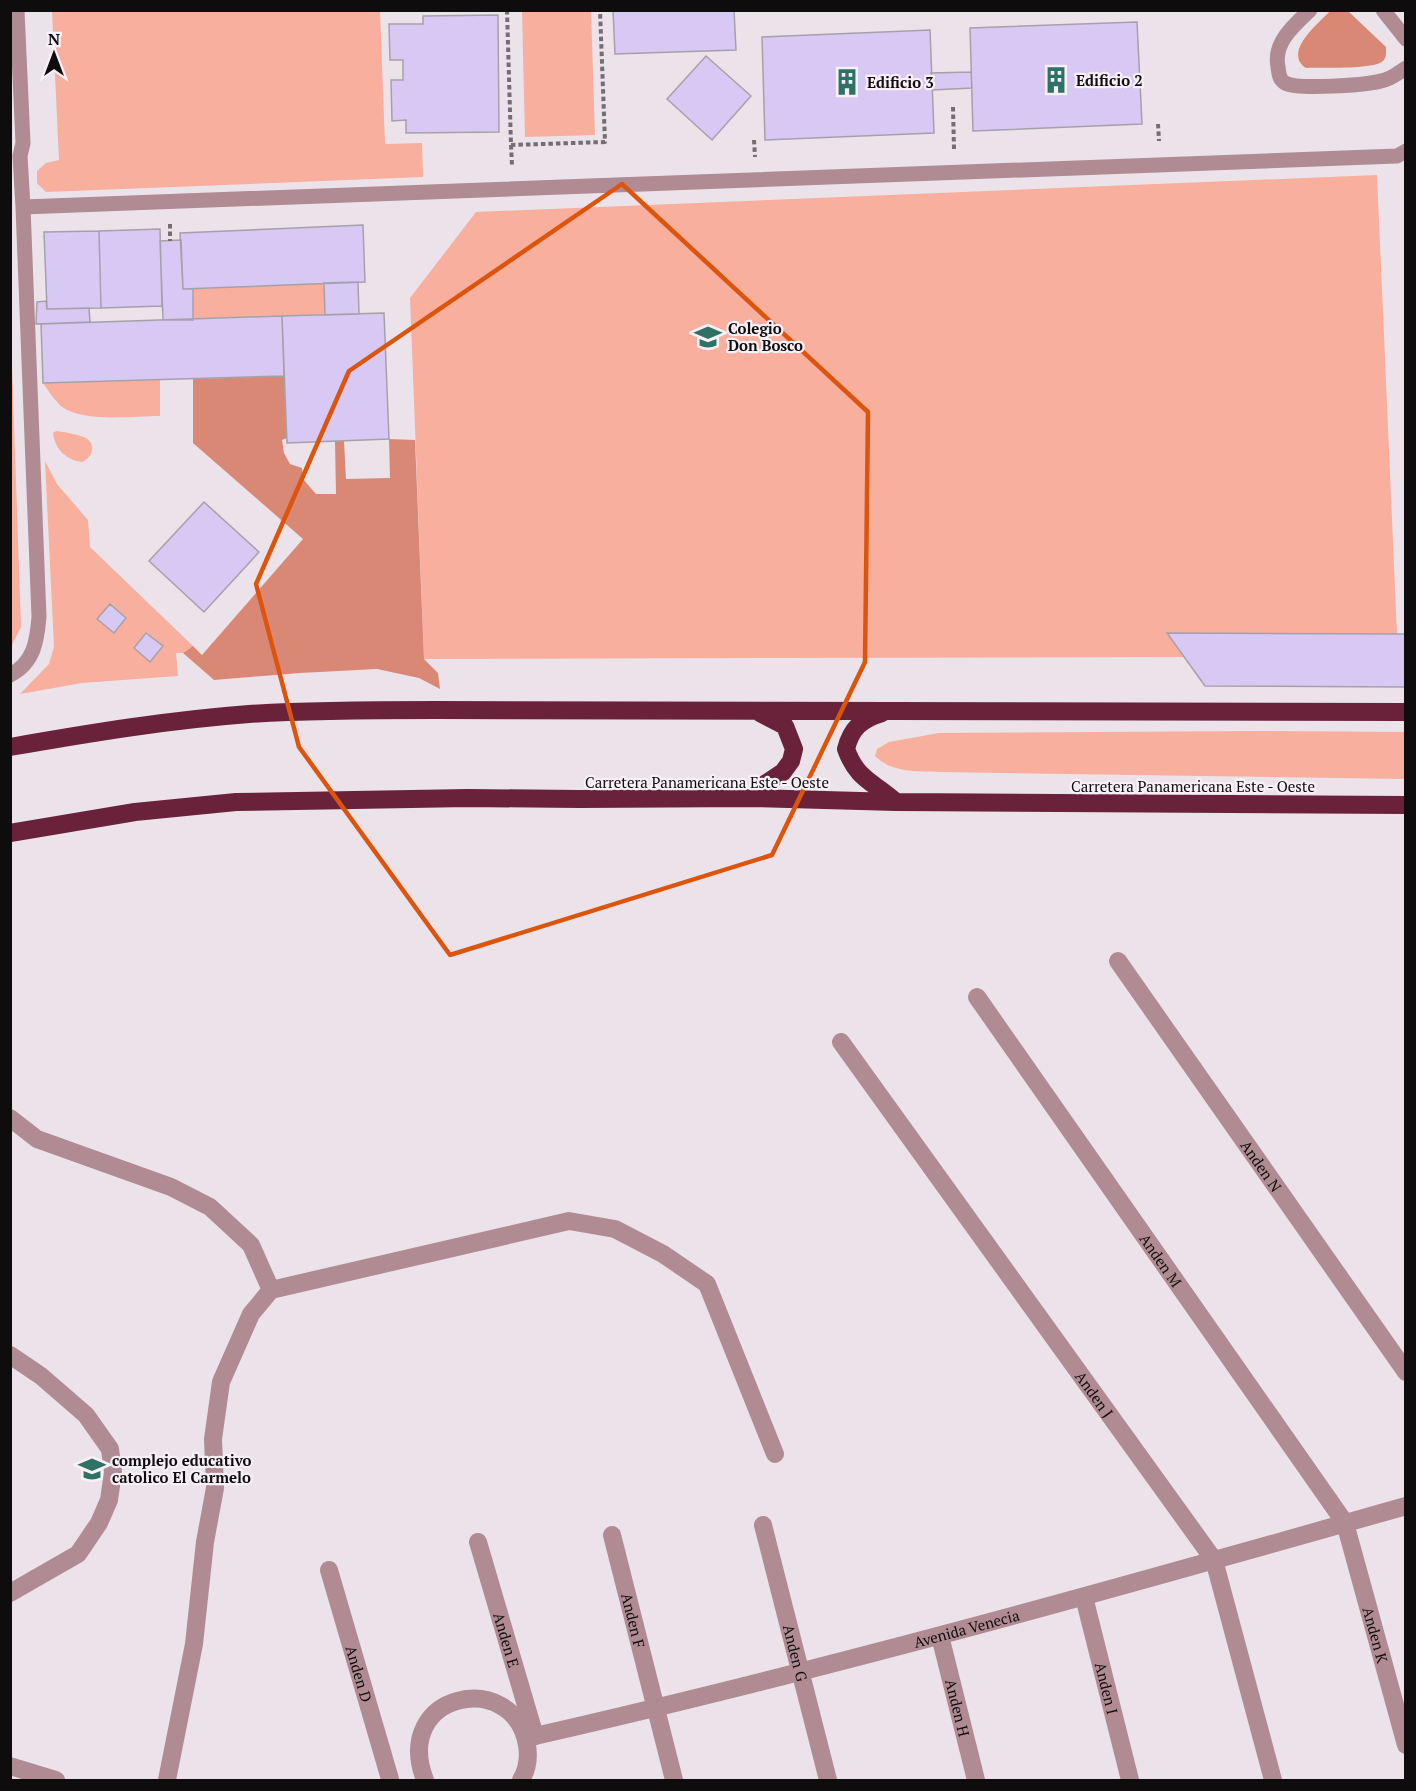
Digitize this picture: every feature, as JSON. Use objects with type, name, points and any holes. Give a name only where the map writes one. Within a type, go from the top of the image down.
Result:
[{"type":"highway","points":[[10,747],[113,729],[239,715],[291,712],[436,710],[1406,712]]},
{"type":"highway","points":[[747,711],[772,718],[784,726],[794,749],[791,761],[783,772],[762,786],[755,798]]},
{"type":"highway","points":[[895,711],[879,713],[857,725],[849,736],[846,749],[857,772],[880,787],[896,802]]},
{"type":"highway","name":"Carretera Panamericana Este - Oeste","points":[[10,833],[135,812],[236,802],[468,798],[755,798],[896,802],[1406,805]]},
{"type":"street","name":"Anden N","points":[[1118,961],[1406,1372]]},
{"type":"street","name":"Anden M","points":[[977,997],[1345,1523]]},
{"type":"street","name":"Anden J","points":[[841,1042],[1214,1560],[1273,1780]]},
{"type":"street","points":[[10,1118],[37,1138],[171,1187],[210,1207],[251,1245],[271,1290]]},
{"type":"street","points":[[167,1780],[194,1644],[205,1542],[215,1488],[213,1438],[221,1382],[251,1314],[271,1290],[569,1221],[615,1229],[663,1254],[707,1284],[776,1454]]},
{"type":"street","points":[[10,1355],[41,1376],[86,1415],[110,1449],[113,1472],[109,1500],[99,1523],[78,1554],[10,1593]]},
{"type":"street","name":"Avenida Venecia","points":[[531,1737],[801,1673],[1084,1598],[1406,1506]]},
{"type":"street","name":"Anden K","points":[[1345,1523],[1406,1745]]},
{"type":"street","name":"Anden G","points":[[763,1525],[828,1780]]},
{"type":"street","name":"Anden F","points":[[612,1535],[674,1780]]},
{"type":"street","name":"Anden E","points":[[478,1542],[531,1737],[527,1764],[521,1780]]},
{"type":"street","name":"Anden D","points":[[329,1570],[387,1780]]},
{"type":"street","name":"Anden I","points":[[1084,1598],[1130,1780]]},
{"type":"street","name":"Anden H","points":[[940,1636],[976,1780]]},
{"type":"street","points":[[387,1780],[423,1774],[418,1755],[423,1730],[435,1714],[451,1702],[477,1699],[491,1701],[513,1715],[531,1737]]},
{"type":"street","points":[[10,1766],[56,1780]]},
{"type":"lane","points":[[10,675],[21,670],[37,643],[39,617],[20,156],[23,143],[16,10]]},
{"type":"lane","points":[[1310,10],[1280,44],[1276,54],[1280,77],[1286,83],[1294,86],[1340,86],[1383,81],[1406,68]]},
{"type":"lane","points":[[1383,10],[1406,39]]},
{"type":"lane","points":[[23,207],[1397,156],[1406,152]]},
{"type":"path","points":[[507,10],[511,145],[605,142],[600,10]]},
{"type":"path","points":[[953,107],[955,173]]},
{"type":"highlighted area","points":[[622,184],[868,412],[865,662],[772,855],[450,955],[299,747],[256,584],[349,371]]},
{"type":"shaded area","points":[[1331,10],[1348,11],[1386,47],[1386,56],[1383,61],[1358,67],[1306,68],[1298,54],[1300,46],[1311,30]]},
{"type":"shaded area","points":[[52,11],[380,11],[385,144],[422,143],[423,177],[46,192],[37,183],[37,171],[46,163],[59,160]]},
{"type":"shaded area","points":[[522,11],[591,11],[595,135],[525,137]]},
{"type":"shaded area","points":[[1377,175],[1397,634],[1167,633],[1185,657],[424,659],[410,298],[476,212]]},
{"type":"shaded area","points":[[324,283],[325,315],[193,320],[193,289]]},
{"type":"shaded area","points":[[10,306],[21,627],[11,647],[10,647]]},
{"type":"shaded area","points":[[284,376],[287,438],[282,440],[284,453],[290,464],[302,468],[303,479],[316,494],[336,494],[335,441],[344,441],[346,479],[390,478],[389,439],[415,440],[424,659],[438,673],[440,689],[419,678],[377,669],[214,680],[183,653],[193,646],[202,655],[303,539],[193,443],[193,379]]},
{"type":"shaded area","points":[[160,380],[160,416],[122,417],[94,417],[70,411],[58,404],[43,383]]},
{"type":"shaded area","points":[[56,431],[86,438],[91,444],[91,454],[82,462],[71,459],[56,444],[53,433]]},
{"type":"shaded area","points":[[45,461],[57,484],[88,520],[90,547],[193,646],[183,653],[176,653],[178,676],[82,683],[20,694],[49,664],[54,647]]},
{"type":"shaded area","points":[[1405,732],[1405,779],[922,771],[889,766],[875,756],[877,749],[889,742],[939,733]]},
{"type":"building","points":[[613,10],[734,10],[736,50],[615,54]]},
{"type":"building","points":[[498,15],[499,132],[406,133],[406,120],[392,121],[391,80],[403,80],[403,60],[390,60],[389,24],[423,24],[423,16]]},
{"type":"building","name":"Edificio 2","points":[[1137,22],[1142,124],[973,131],[970,28]]},
{"type":"building","name":"Edificio 3","points":[[930,30],[934,133],[765,140],[762,37]]},
{"type":"building","points":[[706,56],[751,96],[712,140],[667,99]]},
{"type":"building","points":[[971,72],[972,88],[932,90],[931,73]]},
{"type":"building","points":[[363,225],[365,282],[183,289],[180,233]]},
{"type":"building","points":[[160,229],[162,306],[101,308],[99,231]]},
{"type":"building","points":[[99,231],[101,308],[47,309],[44,232]]},
{"type":"building","points":[[181,240],[183,289],[193,289],[193,320],[163,320],[160,241]]},
{"type":"building","points":[[358,282],[359,314],[325,315],[324,283]]},
{"type":"building","points":[[46,301],[47,309],[89,308],[90,322],[36,324],[37,302]]},
{"type":"building","points":[[384,313],[389,439],[287,443],[282,316]]},
{"type":"building","points":[[282,316],[284,376],[43,383],[41,324]]},
{"type":"building","points":[[204,502],[259,552],[204,612],[149,561]]},
{"type":"building","points":[[110,604],[126,618],[114,633],[97,619]]},
{"type":"building","points":[[146,633],[163,646],[150,662],[134,648]]},
{"type":"building","points":[[1167,633],[1406,634],[1406,687],[1205,686]]},
{"type":"place","name":"Edificio 2","points":[[1056,80]]},
{"type":"place","name":"Edificio 3","points":[[847,82]]},
{"type":"place","name":"Colegio Don Bosco","points":[[708,337]]},
{"type":"place","name":"complejo educativo catolico El Carmelo","points":[[92,1469]]}]
